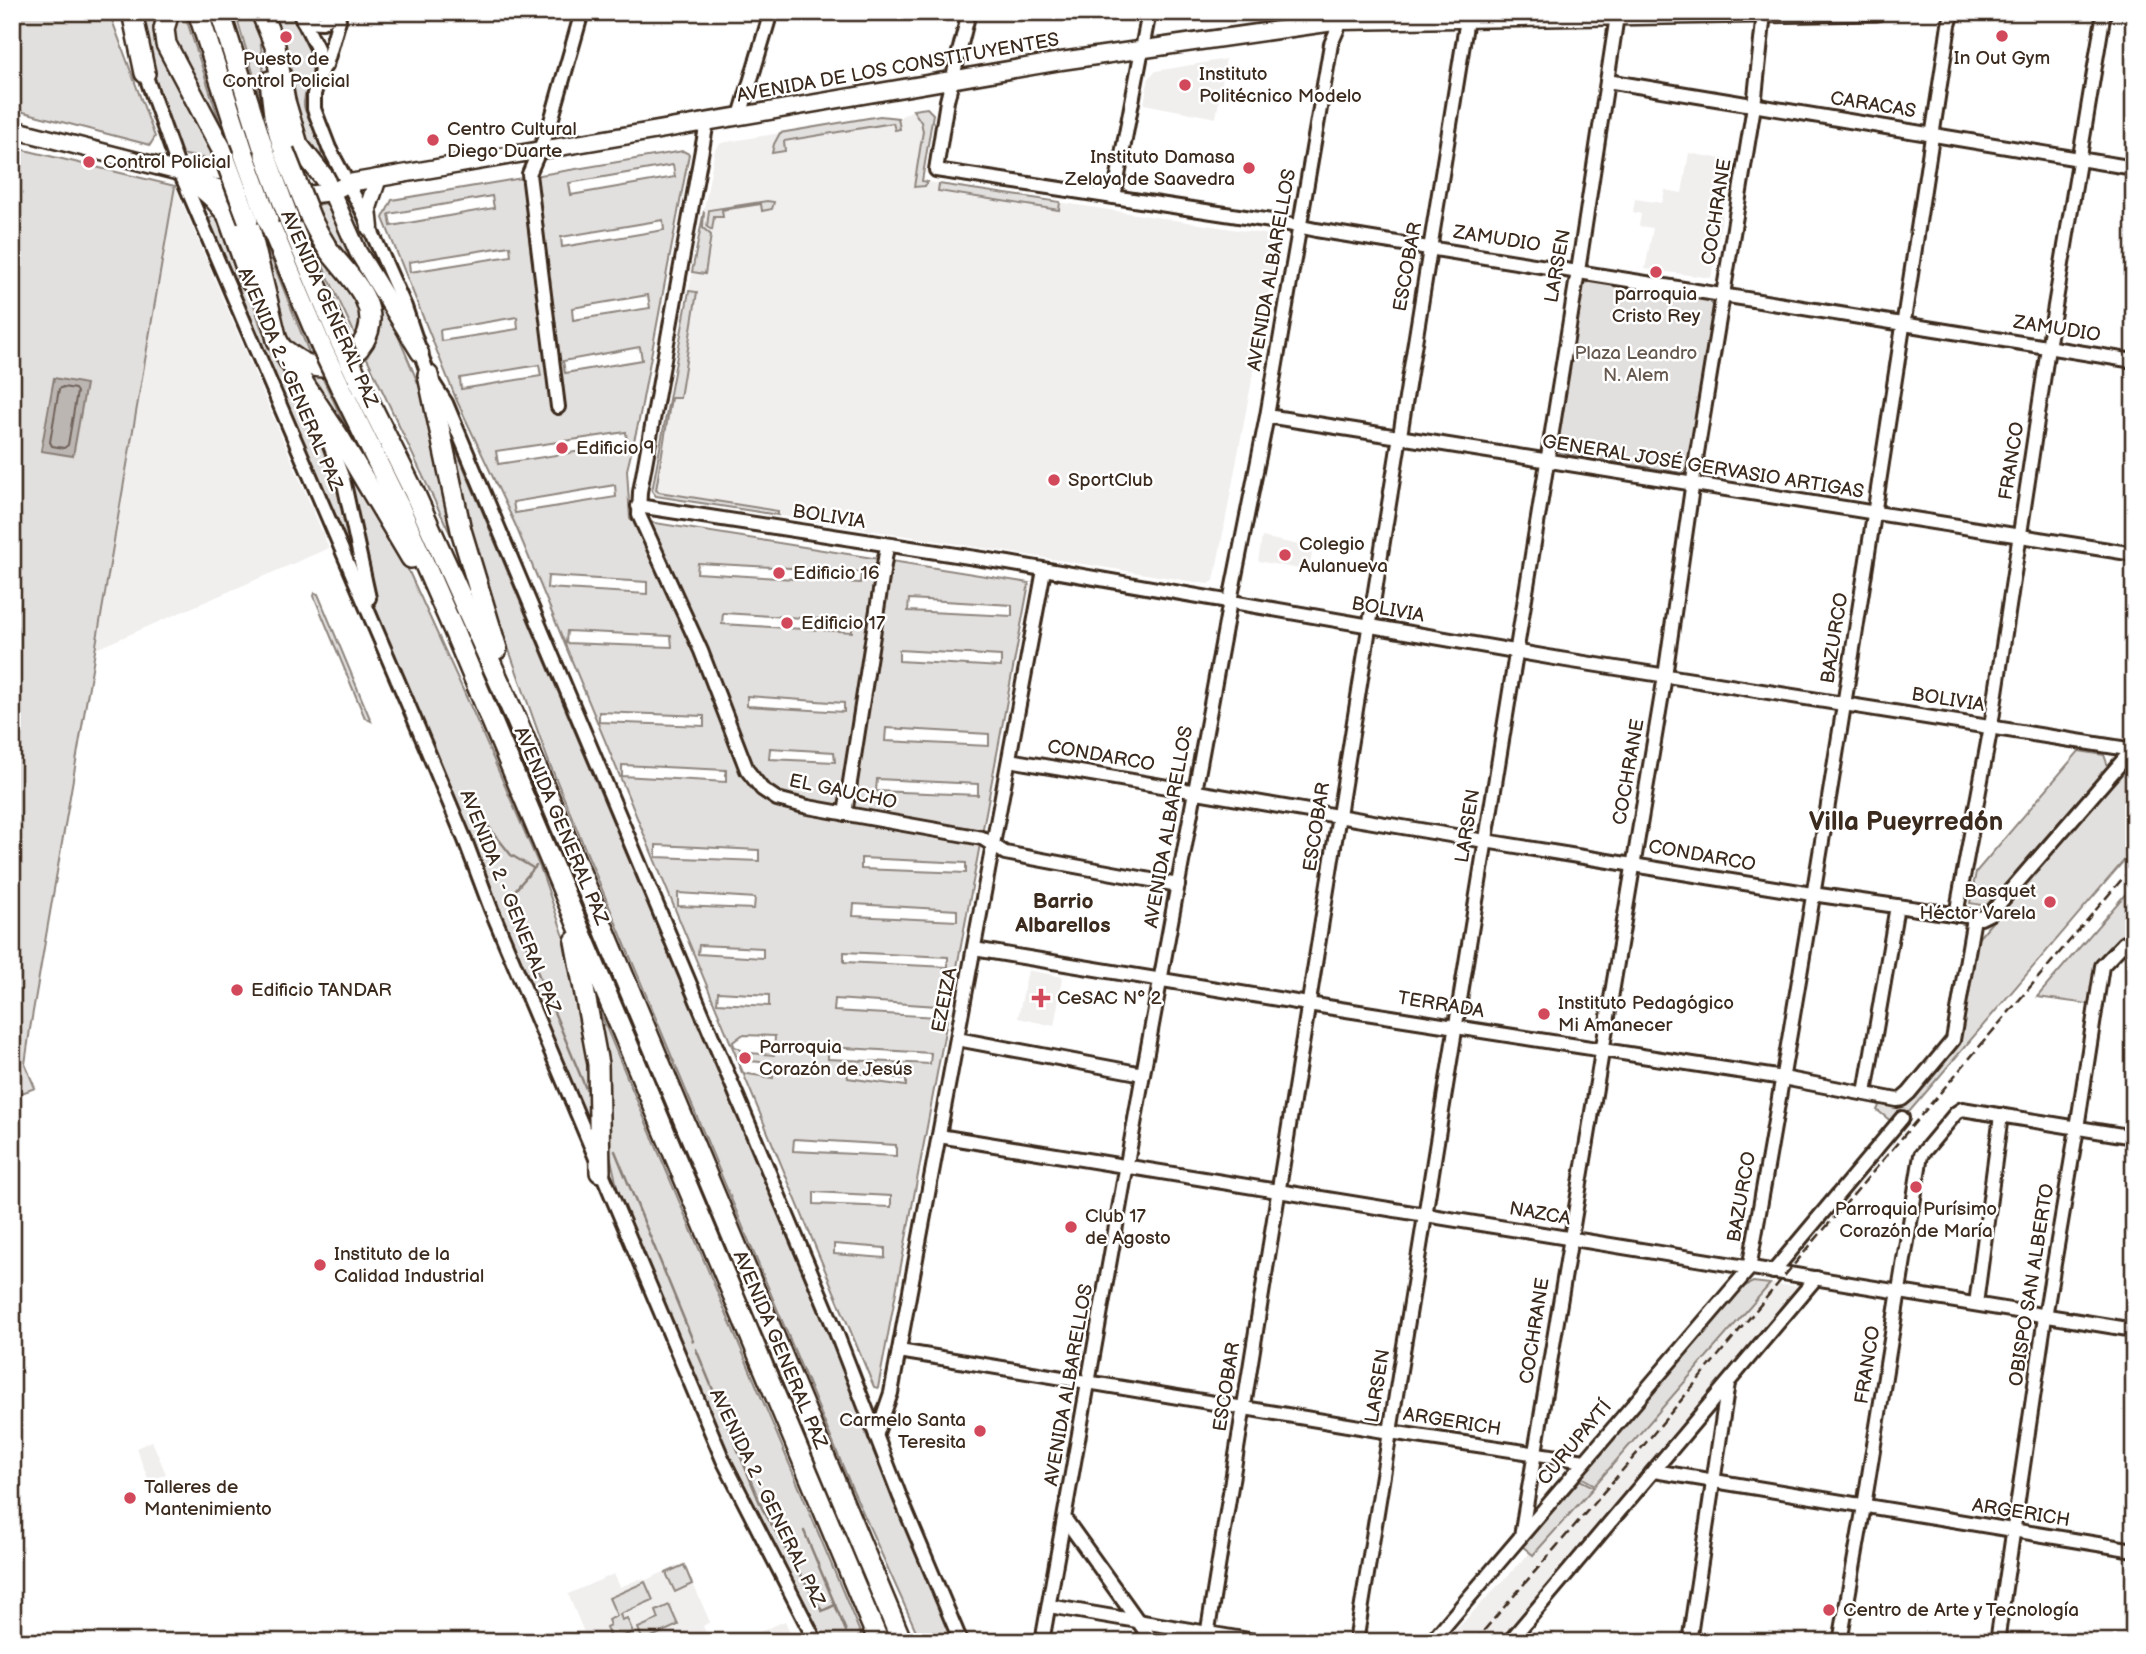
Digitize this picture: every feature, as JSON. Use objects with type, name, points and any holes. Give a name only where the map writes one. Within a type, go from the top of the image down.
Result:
[{"type":"highway","points":[[132,12],[145,73]]},
{"type":"highway","points":[[169,12],[164,29],[166,44],[221,148],[248,220],[277,336],[302,363],[327,367],[351,357],[363,343],[369,330],[370,312],[365,296],[327,247],[275,152],[263,20]]},
{"type":"highway","name":"AVENIDA GENERAL PAZ","points":[[198,12],[268,220],[348,380],[879,1642]]},
{"type":"highway","name":"AVENIDA GENERAL PAZ","points":[[220,12],[275,152],[289,219],[331,344]]},
{"type":"highway","points":[[263,20],[275,46],[285,101],[298,145],[329,186]]},
{"type":"highway","points":[[187,176],[227,214],[257,298],[277,336],[313,401],[341,440],[454,631]]},
{"type":"highway","points":[[428,375],[461,530],[517,721]]},
{"type":"highway","name":"AVENIDA GENERAL PAZ","points":[[348,380],[414,492],[517,721],[902,1642]]},
{"type":"highway","points":[[565,895],[598,1064],[600,1172]]},
{"type":"highway","points":[[882,1594],[911,1642]]},
{"type":"main road","name":"AVENIDA DE LOS CONSTITUYENTES","points":[[306,195],[329,186],[707,121],[1343,17],[1467,19],[1571,15],[1877,12]]},
{"type":"main road","points":[[12,129],[187,176],[231,192]]},
{"type":"main road","points":[[187,176],[199,169],[220,171]]},
{"type":"main road","name":"AVENIDA DE LOS CONSTITUYENTES","points":[[297,178],[329,186]]},
{"type":"main road","points":[[370,228],[368,208],[378,178]]},
{"type":"main road","points":[[329,186],[358,252],[420,353]]},
{"type":"street","name":"AVENIDA 2 - GENERAL PAZ","points":[[122,12],[187,176],[461,831],[600,1172],[723,1460],[816,1642]]},
{"type":"street","points":[[301,16],[322,22],[336,12],[339,20],[326,65],[321,71],[313,104],[329,148],[349,183],[405,307],[428,375],[446,402],[836,1332],[961,1642]]},
{"type":"street","points":[[558,407],[530,178],[538,151],[549,128],[582,12]]},
{"type":"street","points":[[740,116],[771,12]]},
{"type":"street","points":[[953,80],[968,12]]},
{"type":"street","points":[[1114,197],[1149,12]]},
{"type":"street","name":"BAZURCO","points":[[1749,1269],[1844,703],[1953,12]]},
{"type":"street","name":"FRANCO","points":[[1956,915],[1991,726],[2048,348],[2104,12]]},
{"type":"street","name":"COCHRANE","points":[[1521,1536],[1665,676],[1692,484],[1754,106],[1764,13]]},
{"type":"street","points":[[301,16],[317,48],[321,71]]},
{"type":"street","name":"LARSEN","points":[[1356,1642],[1617,16]]},
{"type":"street","name":"AVENIDA ALBARELLOS","points":[[1042,1642],[1143,1074],[1267,416],[1331,44],[1343,17]]},
{"type":"street","name":"ESCOBAR","points":[[1207,1637],[1467,19]]},
{"type":"street","name":"ZAMUDIO","points":[[953,80],[936,170],[1278,222],[2134,361]]},
{"type":"street","name":"CARACAS","points":[[1607,81],[2134,168]]},
{"type":"street","points":[[638,506],[707,121]]},
{"type":"street","points":[[313,401],[343,479],[376,630]]},
{"type":"street","name":"GENERAL JOSÉ GERVASIO ARTIGAS","points":[[1267,416],[2134,554]]},
{"type":"street","name":"BOLIVIA","points":[[638,506],[1044,570],[1665,676],[2133,747]]},
{"type":"street","name":"EL GAUCHO","points":[[638,506],[643,528],[701,651],[751,776],[762,789],[777,799],[982,838],[1005,853],[1178,885]]},
{"type":"street","points":[[845,814],[887,546]]},
{"type":"street","name":"EZEIZA","points":[[876,1436],[890,1398],[1044,570]]},
{"type":"street","points":[[1974,918],[1986,918],[1991,913],[2133,747]]},
{"type":"street","name":"CONDARCO","points":[[1009,760],[1485,841],[1974,918]]},
{"type":"street","points":[[1866,1093],[1897,906]]},
{"type":"street","name":"TERRADA","points":[[974,949],[1902,1099],[1953,1040],[1974,918]]},
{"type":"street","name":"OBISPO SAN ALBERTO","points":[[1997,1642],[2045,1317],[2102,966],[2129,944]]},
{"type":"street","points":[[957,1039],[1143,1074]]},
{"type":"street","name":"FRANCO","points":[[1840,1642],[1921,1155],[1962,1109],[2001,1115]]},
{"type":"street","points":[[1976,1304],[2001,1115],[2134,1138]]},
{"type":"street","points":[[1773,1272],[1902,1118]]},
{"type":"street","name":"NAZCA","points":[[939,1136],[2134,1330]]},
{"type":"street","name":"CURUPAYTÍ","points":[[1431,1642],[1749,1269]]},
{"type":"street","points":[[1509,1642],[1816,1278]]},
{"type":"street","name":"ARGERICH","points":[[899,1351],[1390,1432],[1585,1461]]},
{"type":"street","points":[[1689,1642],[1729,1381]]},
{"type":"street","name":"ARGERICH","points":[[1654,1471],[2134,1550]]},
{"type":"street","points":[[1065,1519],[1153,1642]]},
{"type":"street","points":[[1049,1606],[1207,1637],[1261,1642]]},
{"type":"shaded area","name":"Instituto Politécnico Modelo","points":[[1226,59],[1216,118],[1144,104],[1149,77],[1156,71]]},
{"type":"shaded area","points":[[927,108],[933,114],[922,181],[1271,235],[1278,242],[1214,581],[1208,584],[656,496],[652,491],[715,149],[721,143],[880,116],[898,118],[913,110]]},
{"type":"shaded area","points":[[1689,153],[1732,161],[1711,278],[1645,269],[1653,228],[1639,226],[1641,214],[1633,212],[1635,199],[1662,203],[1665,190],[1682,193]]},
{"type":"shaded area","points":[[175,186],[329,548],[96,649]]},
{"type":"shaded area","name":"Colegio Aulanueva","points":[[1262,537],[1313,548],[1309,571],[1258,561]]},
{"type":"shaded area","name":"CeSAC Nº 2","points":[[1028,970],[1063,977],[1054,1026],[1018,1018]]},
{"type":"shaded area","points":[[1770,1284],[1796,1286],[1797,1289],[1497,1642],[1444,1642],[1595,1485]]},
{"type":"shaded area","points":[[152,1441],[166,1474],[149,1481],[136,1448]]},
{"type":"shaded area","points":[[684,1563],[710,1622],[703,1626],[710,1642],[588,1642],[568,1594],[614,1574],[620,1587],[639,1579],[646,1580]]},
{"type":"shaded area","points":[[785,1621],[794,1642],[737,1642],[778,1624]]},
{"type":"green space","points":[[12,12],[109,12],[155,137],[150,145],[12,109]]},
{"type":"green space","points":[[134,12],[163,12],[219,161],[180,154],[145,56]]},
{"type":"green space","points":[[175,12],[184,12],[229,150],[175,51],[172,19]]},
{"type":"green space","points":[[235,12],[254,12],[259,26],[276,150]]},
{"type":"green space","points":[[274,12],[292,12],[315,57],[304,106],[322,149],[317,162],[302,143]]},
{"type":"green space","points":[[927,108],[933,114],[922,181],[927,182],[925,186],[914,187],[923,131],[913,110]]},
{"type":"green space","points":[[880,116],[898,118],[900,129],[895,130],[893,123],[784,141],[785,151],[772,153],[780,133]]},
{"type":"green space","points":[[12,147],[175,186],[30,1029],[25,1064],[35,1088],[19,1094],[15,1113],[12,1114]]},
{"type":"green space","points":[[683,151],[689,154],[639,420],[627,470],[630,519],[1029,583],[878,1388],[874,1387],[743,1073],[773,1078],[773,1063],[750,1061],[750,1053],[774,1055],[775,1036],[742,1035],[733,1042],[734,1046],[741,1050],[740,1066],[515,524],[457,401],[383,218],[392,200]],"holes":[[[673,165],[675,177],[571,195],[569,183]],[[492,196],[494,208],[391,226],[389,214]],[[663,220],[664,230],[562,247],[561,237]],[[510,246],[511,256],[410,272],[409,262]],[[648,295],[650,308],[573,320],[572,308]],[[517,317],[518,329],[441,341],[440,330]],[[640,347],[642,360],[565,373],[563,361]],[[539,365],[541,376],[461,389],[460,378]],[[626,432],[627,444],[498,464],[496,451]],[[615,485],[616,497],[515,513],[513,502]],[[698,563],[861,572],[860,583],[697,573]],[[548,576],[647,582],[647,594],[547,588]],[[909,599],[1012,605],[1012,616],[908,611]],[[723,613],[852,621],[852,632],[722,624]],[[567,631],[671,636],[672,647],[566,643]],[[899,650],[1001,656],[1001,667],[899,661]],[[747,696],[844,703],[844,712],[747,706]],[[599,712],[704,716],[704,726],[599,722]],[[886,728],[989,734],[989,746],[885,741]],[[770,748],[834,752],[835,762],[769,759]],[[622,765],[726,770],[726,782],[622,776]],[[877,779],[978,784],[978,795],[876,791]],[[656,845],[759,850],[759,861],[656,857]],[[861,858],[966,863],[966,873],[861,869]],[[678,893],[755,898],[754,909],[678,906]],[[854,904],[957,910],[957,921],[853,916]],[[699,945],[763,948],[763,958],[698,954]],[[844,952],[948,957],[948,967],[844,962]],[[718,992],[769,995],[769,1006],[717,1003]],[[835,999],[937,1006],[937,1017],[834,1011]],[[828,1047],[931,1053],[930,1064],[828,1059]],[[847,1072],[906,1079],[906,1086],[848,1078]],[[794,1139],[896,1145],[896,1156],[793,1151]],[[814,1192],[891,1196],[891,1207],[814,1204]],[[834,1244],[885,1248],[885,1258],[834,1254]]]},
{"type":"green space","points":[[939,184],[1060,202],[1059,210],[938,191]]},
{"type":"green space","points":[[774,202],[772,209],[762,211],[761,204],[722,210],[723,217],[714,217],[712,230],[707,227],[709,210]]},
{"type":"green space","points":[[329,203],[391,319],[429,409],[456,546],[365,354],[371,344],[342,256],[312,205]]},
{"type":"green space","points":[[350,206],[354,208],[359,220],[361,219],[392,291],[390,292],[350,219]]},
{"type":"green space","points":[[220,210],[241,261],[260,325],[269,345],[315,415],[355,549],[350,551],[207,221]]},
{"type":"green space","points":[[704,211],[703,228],[711,235],[705,274],[692,272]]},
{"type":"green space","points":[[255,218],[312,360],[288,347]]},
{"type":"green space","points":[[302,221],[364,311],[358,341]]},
{"type":"green space","name":"Plaza Leandro N. Alem","points":[[1593,281],[1708,299],[1715,308],[1687,468],[1682,473],[1560,453],[1555,444],[1579,288],[1584,283]]},
{"type":"green space","points":[[689,291],[697,292],[680,398],[671,398],[656,490],[778,511],[778,515],[656,496],[652,491]]},
{"type":"green space","points":[[305,371],[321,375],[373,482]]},
{"type":"green space","points":[[456,449],[852,1390],[864,1429],[950,1635],[947,1642],[921,1642],[851,1486],[548,760],[480,568],[453,451]]},
{"type":"green space","points":[[340,453],[400,552],[541,870],[569,951],[589,1062],[593,1134],[380,626]]},
{"type":"green space","points":[[315,593],[318,594],[371,721],[365,718]]},
{"type":"green space","points":[[2079,751],[2104,755],[2108,766],[1986,906],[1970,903],[1976,872]]},
{"type":"green space","points":[[2134,756],[2134,849],[1897,1126],[1877,1110],[1880,1104],[1905,1106],[1959,1041],[1975,942]]},
{"type":"green space","points":[[2134,884],[2134,935],[2115,945],[2102,962],[2088,1004],[2037,997]]},
{"type":"green space","points":[[596,1003],[864,1642],[821,1642],[728,1457],[618,1191],[609,1150]]},
{"type":"green space","points":[[1753,1282],[1770,1284],[1595,1485],[1581,1477],[1741,1288]]},
{"type":"green space","points":[[1580,1480],[1594,1487],[1533,1555],[1522,1546]]},
{"type":"green space","points":[[684,1565],[692,1584],[675,1592],[666,1573]]},
{"type":"green space","points":[[645,1582],[653,1600],[620,1614],[622,1620],[627,1618],[633,1632],[611,1641],[606,1627],[610,1625],[608,1620],[617,1616],[609,1598]]},
{"type":"green space","points":[[669,1605],[678,1625],[643,1641],[638,1628],[659,1619],[656,1611]]},
{"type":"water","points":[[54,378],[86,384],[73,456],[41,451]]},
{"type":"waterway","points":[[489,827],[511,855],[533,868]]},
{"type":"waterway","points":[[536,866],[508,901],[586,1089]]},
{"type":"waterway","points":[[615,1151],[693,1341]]},
{"type":"waterway","points":[[696,1349],[762,1508],[822,1611],[835,1605]]},
{"type":"waterway","points":[[804,1531],[846,1631]]},
{"type":"railway","points":[[1474,1642],[1639,1451],[2134,865]]},
{"type":"place","name":"In Out Gym","points":[[2002,36]]},
{"type":"place","name":"Puesto de Control Policial","points":[[286,37]]},
{"type":"place","name":"Instituto Politécnico Modelo","points":[[1185,85]]},
{"type":"place","name":"Centro Cultural Diego Duarte","points":[[433,140]]},
{"type":"place","name":"Control Policial","points":[[89,162]]},
{"type":"place","name":"Instituto Damasa Zelaya de Saavedra","points":[[1249,168]]},
{"type":"place","name":"parroquia Cristo Rey","points":[[1656,272]]},
{"type":"place","name":"Edificio 9","points":[[562,448]]},
{"type":"place","name":"SportClub","points":[[1054,480]]},
{"type":"place","name":"Colegio Aulanueva","points":[[1285,555]]},
{"type":"place","name":"Edificio 16","points":[[779,573]]},
{"type":"place","name":"Edificio 17","points":[[787,623]]},
{"type":"place","name":"Basquet Héctor Varela","points":[[2050,902]]},
{"type":"place","name":"Edificio TANDAR","points":[[237,990]]},
{"type":"place","name":"CeSAC Nº 2","points":[[1041,998]]},
{"type":"place","name":"Instituto Pedagógico Mi Amanecer","points":[[1544,1014]]},
{"type":"place","name":"Parroquia Corazón de Jesús","points":[[745,1058]]},
{"type":"place","name":"Parroquia Purísimo Corazón de María","points":[[1916,1187]]},
{"type":"place","name":"Club 17 de Agosto","points":[[1071,1227]]},
{"type":"place","name":"Instituto de la Calidad Industrial","points":[[320,1265]]},
{"type":"place","name":"Carmelo Santa Teresita","points":[[980,1431]]},
{"type":"place","name":"Talleres de Mantenimiento","points":[[130,1498]]},
{"type":"place","name":"Centro de Arte y Tecnología","points":[[1829,1610]]},
{"type":"district","name":"Villa Pueyrredón","points":[[1906,822]]},
{"type":"district","name":"Barrio Albarellos","points":[[1063,913]]}]
